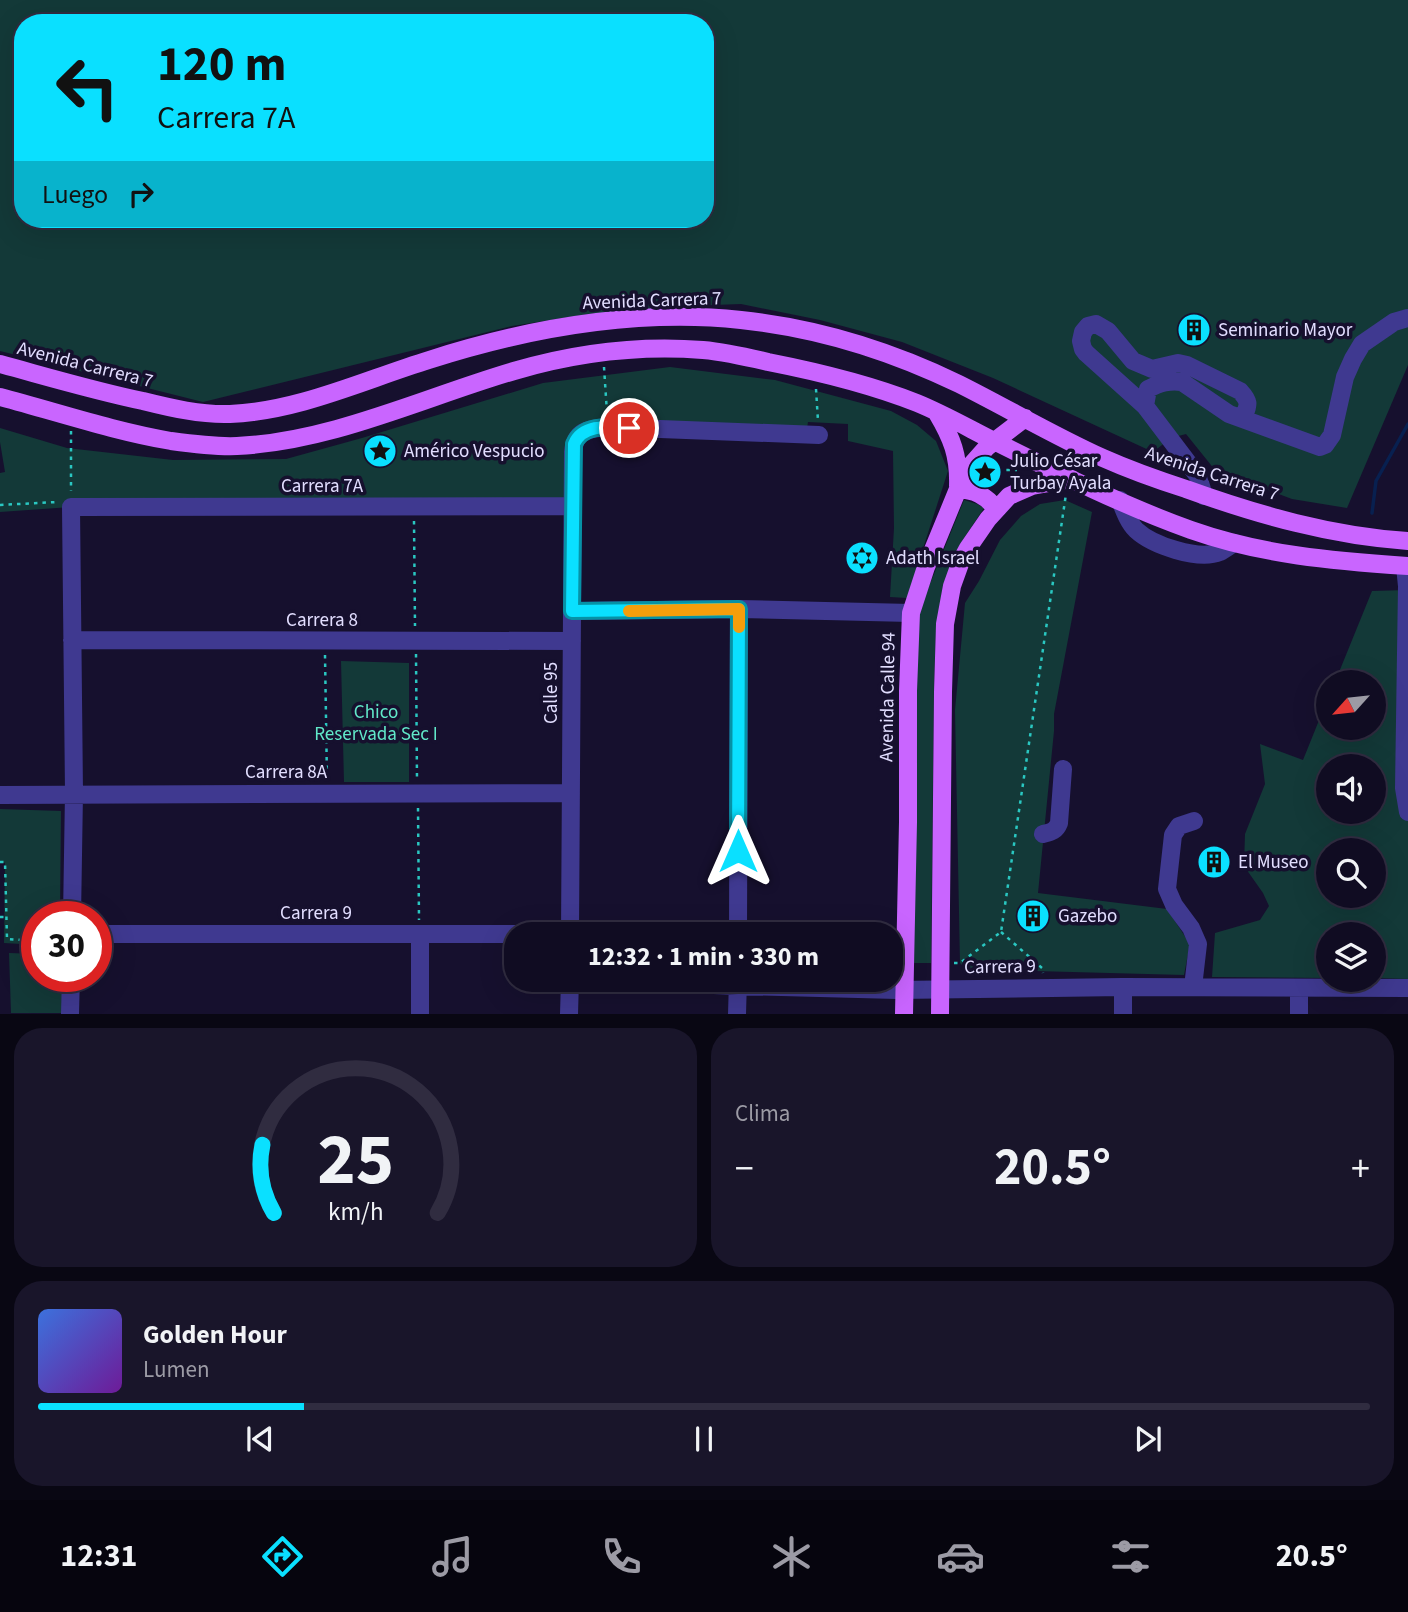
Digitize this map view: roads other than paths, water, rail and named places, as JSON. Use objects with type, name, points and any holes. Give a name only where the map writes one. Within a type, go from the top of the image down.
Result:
[{"type":"main road","name":"Avenida Carrera 7","points":[[0,365],[167,407],[214,414],[250,412],[298,403],[429,360],[539,331],[602,322],[707,317],[771,323],[848,341],[894,356],[936,374],[1102,458],[1204,496],[1311,527],[1408,541]]},
{"type":"main road","points":[[0,397],[123,431],[190,444],[248,445],[313,434],[362,421],[515,370],[603,352],[636,349],[704,350],[816,372],[920,404],[994,441],[1069,487]]},
{"type":"main road","points":[[937,413],[954,447],[958,489],[984,496],[996,509]]},
{"type":"main road","name":"Avenida Calle 94","points":[[904,1013],[911,612],[958,489],[977,456],[1025,418]]},
{"type":"main road","points":[[940,1013],[942,710],[947,614],[952,586],[961,561],[978,533],[1009,496],[1032,486],[1069,487],[1119,500],[1178,525],[1270,552],[1307,558],[1407,566]]},
{"type":"street","points":[[1145,406],[1148,389],[1161,382],[1182,382],[1229,414],[1320,447],[1325,445],[1332,435],[1345,377],[1362,344],[1394,322],[1408,317]]},
{"type":"street","points":[[1204,496],[1198,477],[1145,406],[1086,353],[1081,341],[1083,332],[1088,326],[1096,324],[1108,331],[1133,361],[1152,369],[1178,363],[1186,365],[1240,391],[1247,398],[1248,405],[1242,419]]},
{"type":"street","name":"Calle 95","points":[[570,922],[573,452],[578,436],[585,431],[607,427],[819,435]]},
{"type":"street","name":"Carrera 7A","points":[[72,640],[67,503],[573,506]]},
{"type":"street","points":[[1407,566],[1404,788],[1408,812]]},
{"type":"street","points":[[572,611],[739,609],[911,612]]},
{"type":"street","points":[[738,922],[739,609]]},
{"type":"street","points":[[72,640],[72,901]]},
{"type":"street","name":"Carrera 8","points":[[72,640],[416,644],[572,641]]},
{"type":"street","points":[[1043,834],[1052,832],[1059,823],[1063,769]]},
{"type":"street","name":"Carrera 8A","points":[[0,794],[571,793]]},
{"type":"street","points":[[1193,987],[1198,944],[1167,889],[1173,835],[1179,825],[1194,821]]},
{"type":"street","name":"Carrera 9","points":[[112,934],[504,934]]},
{"type":"street","points":[[420,934],[420,1013]]},
{"type":"street","points":[[1123,987],[1123,1013]]},
{"type":"street","points":[[1299,988],[1299,1013]]},
{"type":"street","name":"Carrera 9","points":[[904,989],[1408,988]]},
{"type":"street","points":[[70,1013],[71,992]]},
{"type":"street","points":[[569,1013],[570,992]]},
{"type":"street","points":[[737,992],[737,1013]]},
{"type":"waterway","points":[[1372,513],[1376,481],[1408,424]]},
{"type":"place","name":"Seminario Mayor","points":[[1194,330]]},
{"type":"place","name":"Américo Vespucio","points":[[380,451]]},
{"type":"place","name":"Julio César Turbay Ayala","points":[[985,472]]},
{"type":"place","name":"Adath Israel","points":[[862,558]]},
{"type":"place","name":"El Museo","points":[[1214,862]]},
{"type":"place","name":"Gazebo","points":[[1033,916]]},
{"type":"park label","name":"Chico Reservada Sec I","points":[[376,723]]}]
